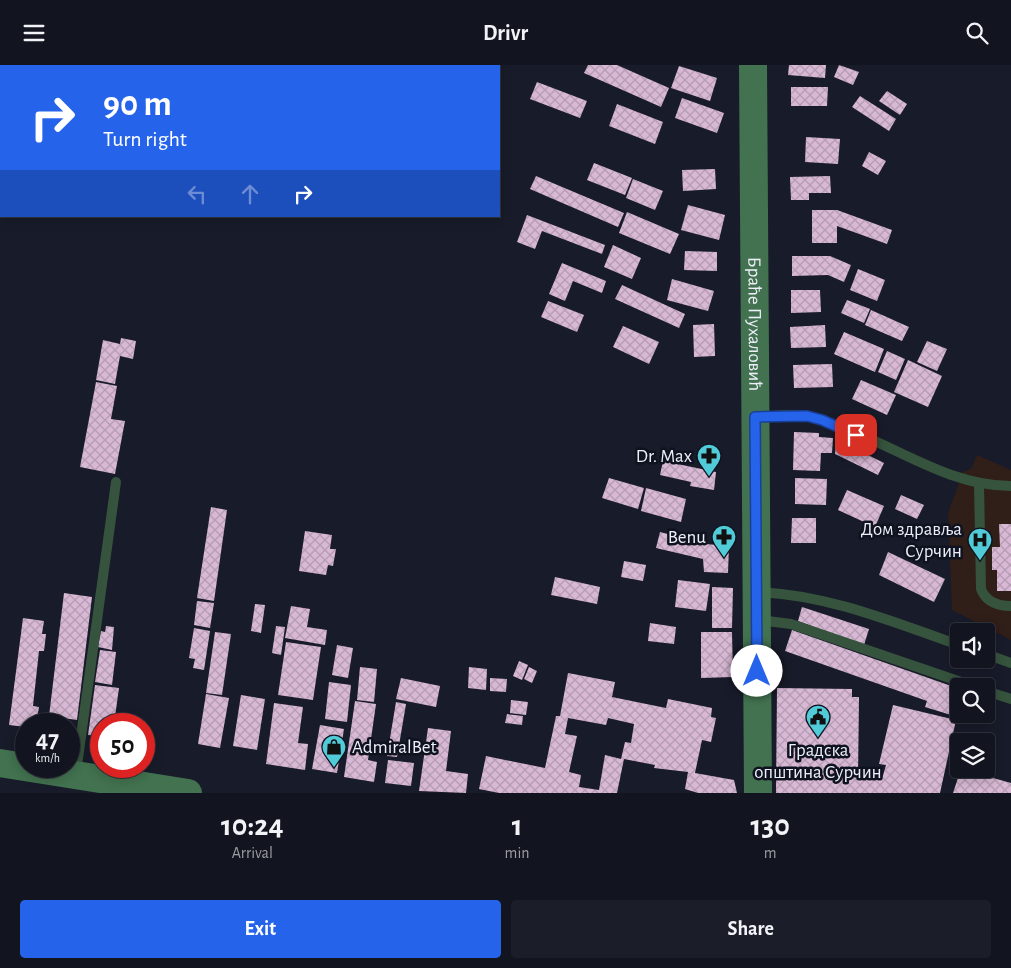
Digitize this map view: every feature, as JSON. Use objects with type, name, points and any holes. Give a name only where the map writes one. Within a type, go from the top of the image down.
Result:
[{"type":"main road","name":"Браће Пухаловић","points":[[753,65],[758,793]]},
{"type":"main road","points":[[0,763],[15,765]]},
{"type":"main road","points":[[80,776],[188,793]]},
{"type":"lane","points":[[755,417],[793,415],[822,420],[957,477],[979,484],[1011,486]]},
{"type":"lane","points":[[80,746],[116,482]]},
{"type":"lane","points":[[979,484],[980,589],[990,602],[1011,606]]},
{"type":"lane","points":[[758,592],[797,595],[830,601],[950,642]]},
{"type":"lane","points":[[758,620],[791,624],[950,678]]},
{"type":"lane","points":[[995,657],[1011,663]]},
{"type":"lane","points":[[995,694],[1011,699]]},
{"type":"shaded area","name":"Дом здравља Сурчин","points":[[977,455],[1011,470],[1011,640],[995,632],[995,623],[978,623],[952,610],[948,513],[963,472],[971,469]]},
{"type":"building","points":[[588,65],[617,65],[669,88],[661,107],[584,73]]},
{"type":"building","points":[[789,65],[826,65],[825,78],[788,75]]},
{"type":"building","points":[[839,65],[859,72],[853,85],[834,77]]},
{"type":"building","points":[[679,66],[717,78],[710,101],[671,88]]},
{"type":"building","points":[[537,82],[587,101],[580,118],[530,99]]},
{"type":"building","points":[[791,87],[828,87],[827,106],[791,106]]},
{"type":"building","points":[[887,91],[907,104],[900,115],[879,101]]},
{"type":"building","points":[[860,96],[896,119],[889,131],[852,107]]},
{"type":"building","points":[[682,98],[724,113],[717,133],[675,118]]},
{"type":"building","points":[[617,104],[663,122],[655,144],[609,126]]},
{"type":"building","points":[[806,137],[840,139],[838,164],[805,162]]},
{"type":"building","points":[[869,152],[886,161],[878,175],[862,166]]},
{"type":"building","points":[[594,163],[632,178],[625,195],[587,180]]},
{"type":"building","points":[[715,169],[716,189],[683,191],[682,170]]},
{"type":"building","points":[[536,176],[624,213],[618,227],[530,189]]},
{"type":"building","points":[[830,176],[831,193],[809,193],[809,200],[791,200],[790,177]]},
{"type":"building","points":[[633,179],[663,191],[655,210],[626,198]]},
{"type":"building","points":[[688,205],[725,215],[719,240],[681,230]]},
{"type":"building","points":[[812,210],[837,210],[892,230],[887,244],[837,226],[837,243],[812,243]]},
{"type":"building","points":[[627,212],[679,234],[670,254],[619,233]]},
{"type":"building","points":[[527,215],[605,245],[602,254],[542,231],[535,249],[517,242]]},
{"type":"building","points":[[613,245],[641,258],[632,279],[604,267]]},
{"type":"building","points":[[685,251],[717,252],[717,271],[684,270]]},
{"type":"building","points":[[792,256],[830,256],[851,265],[844,282],[828,275],[792,276]]},
{"type":"building","points":[[562,263],[606,281],[602,293],[573,281],[565,301],[549,294]]},
{"type":"building","points":[[858,269],[885,280],[877,301],[850,290]]},
{"type":"building","points":[[672,279],[714,291],[708,311],[667,300]]},
{"type":"building","points":[[622,285],[685,314],[679,328],[615,299]]},
{"type":"building","points":[[791,290],[820,290],[821,312],[791,313]]},
{"type":"building","points":[[847,300],[870,309],[864,323],[841,313]]},
{"type":"building","points":[[548,301],[584,315],[577,332],[541,317]]},
{"type":"building","points":[[871,310],[909,327],[902,341],[865,325]]},
{"type":"building","points":[[714,324],[715,356],[694,357],[693,325]]},
{"type":"building","points":[[825,325],[826,347],[791,348],[790,327]]},
{"type":"building","points":[[623,326],[659,342],[649,364],[613,347]]},
{"type":"building","points":[[844,332],[884,349],[875,372],[834,354]]},
{"type":"building","points":[[121,338],[136,341],[133,359],[120,356],[115,384],[96,380],[103,340],[120,344]]},
{"type":"building","points":[[927,341],[947,349],[937,371],[917,362]]},
{"type":"building","points":[[887,351],[905,359],[896,380],[878,372]]},
{"type":"building","points":[[908,360],[942,376],[928,407],[894,392]]},
{"type":"building","points":[[832,364],[833,387],[794,388],[793,365]]},
{"type":"building","points":[[861,380],[896,395],[887,415],[852,399]]},
{"type":"building","points":[[96,382],[117,386],[111,419],[125,421],[115,474],[80,467]]},
{"type":"building","points":[[794,432],[819,433],[819,437],[833,438],[832,453],[821,453],[820,471],[793,470]]},
{"type":"building","points":[[836,439],[884,463],[878,475],[835,454]]},
{"type":"building","points":[[663,461],[716,472],[714,490],[690,486],[691,482],[660,475]]},
{"type":"building","points":[[609,478],[644,488],[638,509],[602,498]]},
{"type":"building","points":[[795,478],[827,479],[826,505],[795,504]]},
{"type":"building","points":[[646,488],[686,499],[681,522],[641,511]]},
{"type":"building","points":[[847,490],[884,506],[875,527],[838,510]]},
{"type":"building","points":[[901,495],[924,505],[917,519],[895,509]]},
{"type":"building","points":[[211,507],[227,510],[214,601],[197,598]]},
{"type":"building","points":[[792,518],[816,518],[816,543],[791,543]]},
{"type":"building","points":[[999,524],[1011,524],[1011,591],[997,591],[997,570],[992,570],[992,547],[1000,547]]},
{"type":"building","points":[[305,531],[332,535],[330,549],[336,549],[333,566],[328,565],[326,575],[299,571]]},
{"type":"building","points":[[660,532],[706,544],[729,546],[728,573],[704,572],[703,559],[656,548]]},
{"type":"building","points":[[888,552],[945,579],[934,602],[879,575]]},
{"type":"building","points":[[624,561],[646,565],[643,581],[621,577]]},
{"type":"building","points":[[555,577],[600,587],[597,604],[551,595]]},
{"type":"building","points":[[678,580],[710,584],[706,611],[675,607]]},
{"type":"building","points":[[712,587],[733,588],[732,628],[712,628]]},
{"type":"building","points":[[64,593],[92,597],[78,713],[49,713]]},
{"type":"building","points":[[197,601],[214,603],[210,628],[194,625]]},
{"type":"building","points":[[255,604],[265,605],[261,633],[251,631]]},
{"type":"building","points":[[291,606],[310,609],[307,627],[327,630],[325,645],[285,638]]},
{"type":"building","points":[[802,607],[869,629],[864,645],[798,621]]},
{"type":"building","points":[[23,618],[44,621],[42,634],[46,634],[44,651],[39,651],[33,706],[39,707],[38,713],[15,713],[15,726],[9,725]]},
{"type":"building","points":[[650,623],[676,627],[674,644],[648,641]]},
{"type":"building","points":[[106,626],[114,627],[112,650],[98,647],[101,631],[105,632]]},
{"type":"building","points":[[276,626],[285,627],[281,655],[272,653]]},
{"type":"building","points":[[194,628],[210,631],[204,670],[193,668],[195,659],[189,658]]},
{"type":"building","points":[[792,630],[950,686],[950,715],[925,707],[927,701],[785,651]]},
{"type":"building","points":[[215,632],[231,634],[222,695],[206,693]]},
{"type":"building","points":[[701,632],[732,632],[733,677],[701,678]]},
{"type":"building","points":[[286,642],[321,647],[313,700],[278,695]]},
{"type":"building","points":[[337,645],[353,648],[348,678],[332,675]]},
{"type":"building","points":[[100,650],[116,652],[112,685],[95,682]]},
{"type":"building","points":[[519,661],[528,665],[522,680],[513,676]]},
{"type":"building","points":[[360,667],[377,669],[374,702],[357,700]]},
{"type":"building","points":[[469,667],[487,669],[486,690],[468,688]]},
{"type":"building","points":[[529,667],[537,671],[532,683],[524,679]]},
{"type":"building","points":[[568,673],[615,682],[612,697],[666,708],[668,699],[712,708],[711,717],[716,718],[711,742],[702,740],[695,773],[734,780],[737,793],[698,793],[685,789],[688,772],[654,768],[655,765],[624,759],[617,793],[499,793],[479,789],[486,756],[545,768],[556,716],[560,716]],"holes":[[[568,718],[606,725],[608,718],[634,724],[631,743],[625,742],[621,759],[605,755],[599,790],[579,787],[581,775],[569,772],[577,736],[565,734]]]},
{"type":"building","points":[[401,678],[440,686],[436,707],[396,699]]},
{"type":"building","points":[[490,678],[507,679],[506,692],[490,691]]},
{"type":"building","points":[[329,682],[351,685],[347,722],[325,719]]},
{"type":"building","points":[[95,685],[119,688],[116,713],[91,713]]},
{"type":"building","name":"Градска општина Сурчин","points":[[777,688],[852,689],[852,697],[859,697],[858,779],[882,779],[886,765],[879,764],[893,705],[950,719],[950,723],[955,723],[953,733],[950,733],[950,747],[940,793],[776,793]]},
{"type":"building","points":[[206,694],[229,698],[220,748],[198,744]]},
{"type":"building","points":[[241,695],[265,699],[257,750],[233,746]]},
{"type":"building","points":[[511,700],[528,702],[526,715],[510,713]]},
{"type":"building","points":[[355,701],[376,704],[368,760],[377,762],[374,782],[344,777]]},
{"type":"building","points":[[396,702],[406,704],[397,757],[387,756]]},
{"type":"building","points":[[274,703],[303,707],[298,743],[308,744],[305,770],[266,764]]},
{"type":"building","points":[[507,714],[523,716],[522,725],[505,723]]},
{"type":"building","points":[[320,725],[344,729],[337,773],[312,769]]},
{"type":"building","points":[[428,728],[451,731],[446,771],[468,774],[466,793],[419,791]]},
{"type":"building","points":[[388,760],[414,763],[411,786],[385,783]]},
{"type":"building","points":[[958,778],[993,778],[1011,783],[1011,793],[953,793]]},
{"type":"place","name":"Dr. Max","points":[[709,477]]},
{"type":"place","name":"Benu","points":[[724,558]]},
{"type":"place","name":"Дом здравља Сурчин","points":[[980,561]]},
{"type":"place","name":"Градска општина Сурчин","points":[[818,738]]},
{"type":"place","name":"AdmiralBet","points":[[334,768]]},
{"type":"route","points":[[757,671],[758,592],[755,417],[807,416],[822,420],[856,435]]}]
